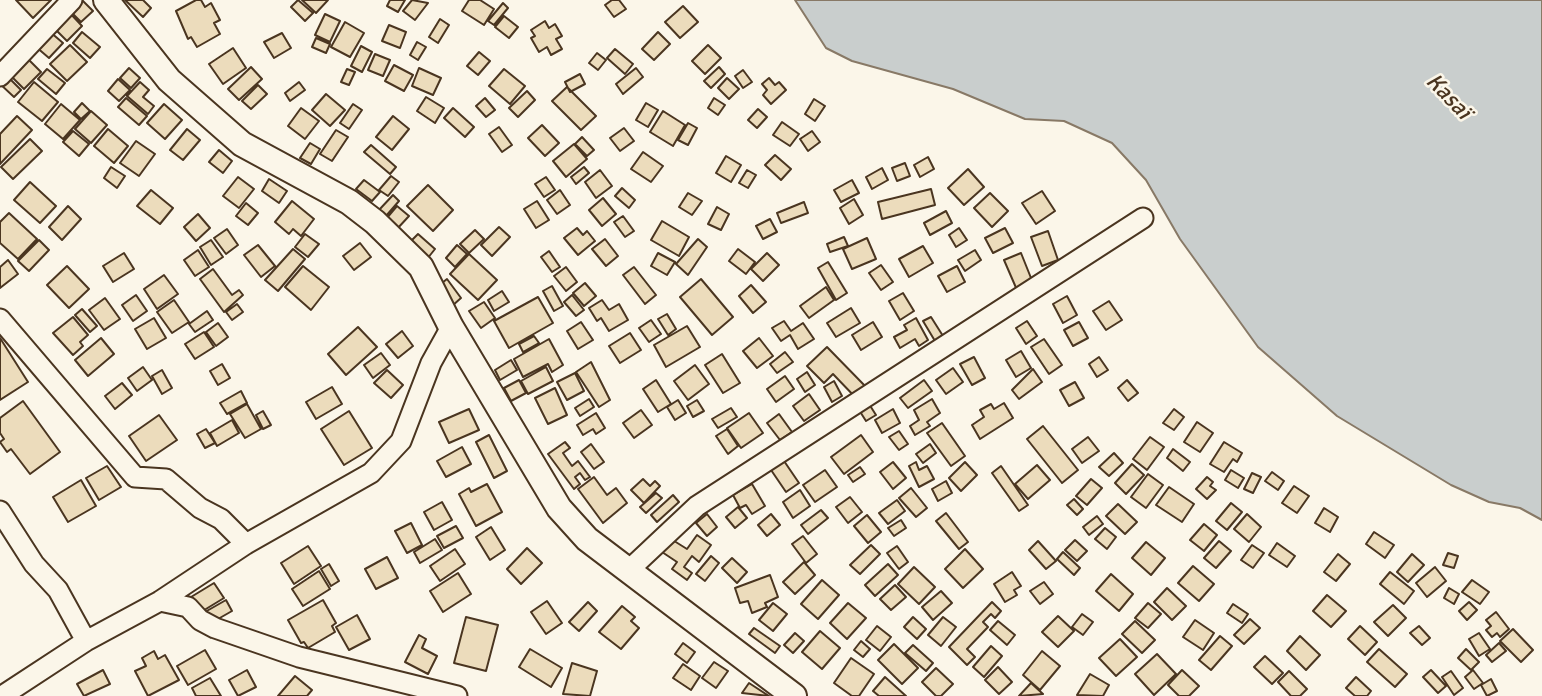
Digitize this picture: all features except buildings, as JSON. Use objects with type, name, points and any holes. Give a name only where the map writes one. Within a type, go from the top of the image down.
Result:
[{"type":"main road","points":[[106,0],[169,80],[242,144],[349,202],[376,222],[421,267],[451,327],[559,508],[587,539],[794,696]]},
{"type":"street","points":[[0,76],[72,0]]},
{"type":"street","points":[[630,569],[698,506],[1143,218]]},
{"type":"street","points":[[0,319],[135,477],[166,479],[200,508],[221,519],[246,544]]},
{"type":"street","points":[[2,696],[86,641],[160,601],[246,544],[371,473],[401,441],[431,363],[451,327]]},
{"type":"street","points":[[0,511],[34,564],[58,590],[86,641]]},
{"type":"street","points":[[160,601],[188,607],[200,620],[215,628],[299,657],[457,696]]},
{"type":"water","name":"Kasaï","points":[[795,0],[1542,0],[1542,520],[1520,508],[1489,502],[1451,485],[1337,416],[1258,347],[1180,239],[1146,180],[1112,143],[1064,121],[1025,119],[953,89],[852,61],[826,48]]}]
